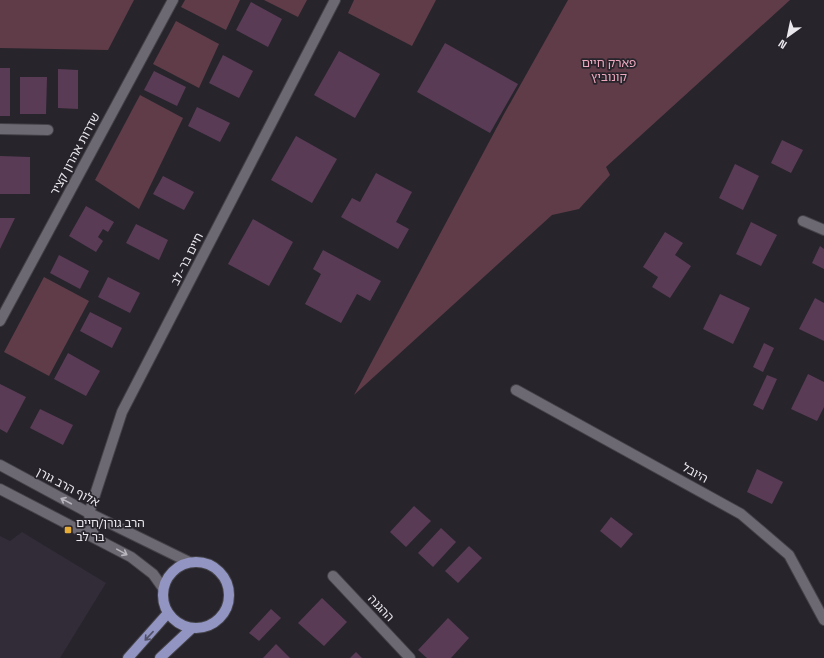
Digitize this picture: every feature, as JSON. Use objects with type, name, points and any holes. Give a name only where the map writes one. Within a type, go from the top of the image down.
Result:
[{"type":"main road","points":[[197,561],[212,565],[220,571],[226,580],[229,590],[229,600],[226,610],[220,619],[211,625],[202,628],[192,628],[183,625],[168,613],[163,601],[163,588],[170,574],[175,568],[189,562],[197,561]]},
{"type":"main road","points":[[128,658],[168,613]]},
{"type":"main road","points":[[160,658],[192,628]]},
{"type":"street","name":"שדרות אהרון קציר","points":[[0,321],[173,0]]},
{"type":"street","name":"חיים בר-לב","points":[[89,513],[122,412],[335,0]]},
{"type":"street","points":[[0,129],[48,130]]},
{"type":"street","points":[[803,221],[824,230]]},
{"type":"street","name":"היובל","points":[[516,390],[741,514],[789,555],[824,620]]},
{"type":"street","name":"אלוף הרב גורן","points":[[0,464],[89,513],[189,562]]},
{"type":"street","points":[[0,489],[131,557],[153,574],[163,588]]},
{"type":"street","points":[[89,513],[91,528],[96,538]]},
{"type":"street","name":"ההגנה","points":[[333,576],[410,658]]},
{"type":"shaded area","points":[[22,532],[106,583],[60,658],[0,658],[0,536],[10,541]]},
{"type":"green space","points":[[0,0],[134,0],[108,50],[0,48]]},
{"type":"green space","points":[[185,0],[240,0],[226,30],[181,7]]},
{"type":"green space","points":[[264,0],[307,0],[298,17]]},
{"type":"green space","points":[[354,0],[436,0],[412,46],[348,13]]},
{"type":"green space","name":"פארק חיים קונוביץ","points":[[568,0],[790,0],[606,167],[610,175],[579,209],[552,215],[354,395],[504,114]]},
{"type":"green space","points":[[176,21],[219,44],[199,88],[153,64]]},
{"type":"green space","points":[[140,95],[183,118],[139,209],[95,180]]},
{"type":"green space","points":[[44,277],[89,301],[49,376],[4,352]]},
{"type":"building","points":[[251,2],[282,19],[268,47],[236,30]]},
{"type":"building","points":[[445,43],[518,84],[490,133],[417,92]]},
{"type":"building","points":[[339,51],[380,74],[355,118],[314,95]]},
{"type":"building","points":[[223,55],[253,71],[239,98],[209,83]]},
{"type":"building","points":[[0,68],[10,68],[10,116],[0,116]]},
{"type":"building","points":[[58,69],[78,70],[78,109],[58,108]]},
{"type":"building","points":[[154,71],[186,87],[177,106],[144,90]]},
{"type":"building","points":[[20,77],[47,77],[46,114],[20,114]]},
{"type":"building","points":[[197,107],[230,123],[220,142],[188,126]]},
{"type":"building","points":[[296,136],[337,159],[312,203],[271,180]]},
{"type":"building","points":[[782,140],[803,150],[791,173],[771,163]]},
{"type":"building","points":[[0,156],[30,157],[30,194],[0,194]]},
{"type":"building","points":[[735,164],[759,176],[743,210],[719,198]]},
{"type":"building","points":[[376,173],[412,192],[396,222],[409,229],[398,249],[341,217],[352,198],[360,202]]},
{"type":"building","points":[[163,176],[194,192],[184,210],[153,194]]},
{"type":"building","points":[[86,206],[114,222],[108,232],[103,229],[98,237],[103,241],[96,252],[69,236]]},
{"type":"building","points":[[0,218],[15,218],[0,249]]},
{"type":"building","points":[[253,219],[293,242],[269,286],[228,264]]},
{"type":"building","points":[[751,222],[777,235],[761,266],[736,254]]},
{"type":"building","points":[[136,224],[168,240],[159,260],[126,243]]},
{"type":"building","points":[[665,232],[683,243],[675,255],[691,266],[670,298],[652,287],[658,277],[643,267]]},
{"type":"building","points":[[820,246],[824,249],[824,269],[812,263]]},
{"type":"building","points":[[323,250],[381,281],[370,301],[357,294],[341,323],[305,304],[321,274],[313,269]]},
{"type":"building","points":[[59,255],[89,271],[80,289],[50,273]]},
{"type":"building","points":[[108,277],[140,293],[130,313],[98,297]]},
{"type":"building","points":[[720,294],[750,308],[733,344],[703,329]]},
{"type":"building","points":[[815,298],[824,303],[824,341],[799,329]]},
{"type":"building","points":[[90,312],[122,328],[112,348],[80,331]]},
{"type":"building","points":[[764,343],[774,348],[763,372],[753,367]]},
{"type":"building","points":[[68,353],[100,371],[86,396],[54,379]]},
{"type":"building","points":[[808,374],[824,382],[824,407],[817,421],[791,409]]},
{"type":"building","points":[[767,375],[777,379],[763,410],[753,405]]},
{"type":"building","points":[[0,384],[26,397],[7,433],[0,429]]},
{"type":"building","points":[[40,409],[73,425],[63,445],[30,428]]},
{"type":"building","points":[[757,469],[783,482],[772,504],[747,492]]},
{"type":"building","points":[[414,506],[431,521],[406,547],[390,532]]},
{"type":"building","points":[[611,517],[633,534],[621,548],[600,531]]},
{"type":"building","points":[[441,528],[456,542],[433,567],[418,553]]},
{"type":"building","points":[[469,546],[482,558],[458,583],[445,571]]},
{"type":"building","points":[[322,598],[347,622],[324,646],[298,623]]},
{"type":"building","points":[[271,609],[281,618],[259,641],[249,633]]},
{"type":"building","points":[[448,618],[469,638],[451,658],[427,658],[418,650]]},
{"type":"building","points":[[276,644],[290,658],[263,658]]},
{"type":"building","points":[[356,652],[362,658],[350,658]]},
{"type":"place","name":"הרב גורן/חיים בר לב","points":[[68,530]]}]
